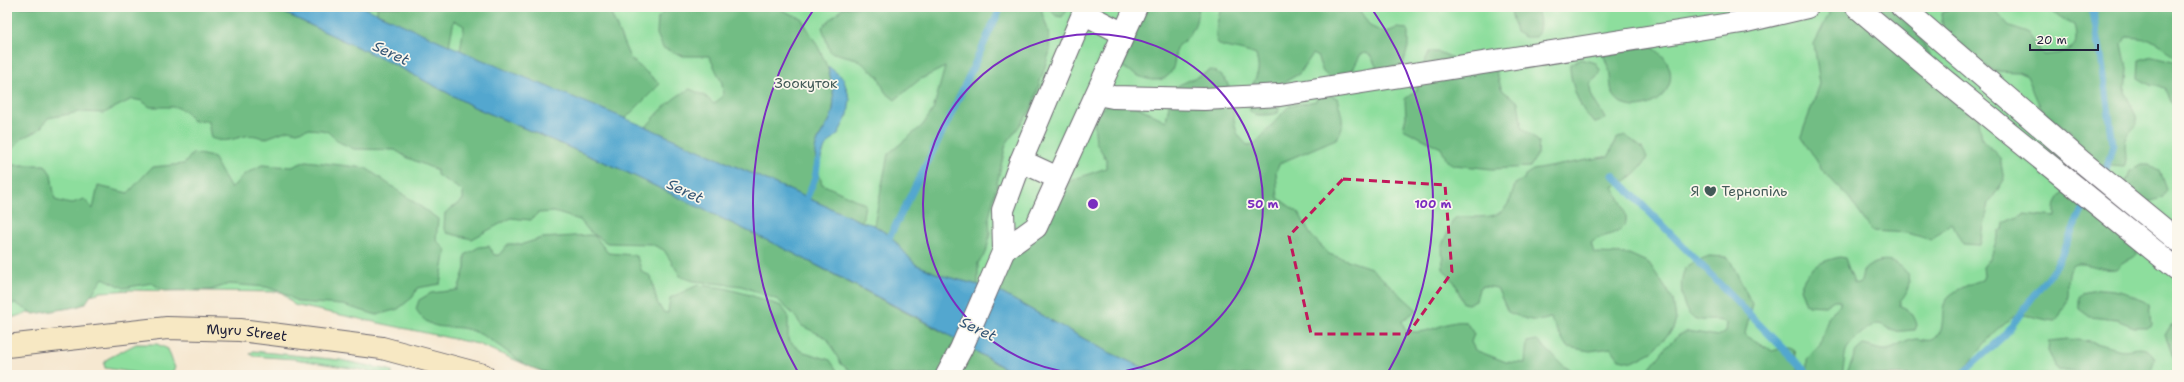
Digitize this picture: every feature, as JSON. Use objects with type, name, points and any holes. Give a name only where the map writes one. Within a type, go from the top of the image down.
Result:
[{"type":"main road","name":"Myru Street","points":[[7,346],[167,328],[240,330],[382,348],[483,375]]},
{"type":"street","points":[[1004,250],[1036,227],[1136,7]]},
{"type":"street","points":[[1097,94],[1113,97],[1204,99],[1280,95],[1742,22],[1807,7]]},
{"type":"street","points":[[1857,7],[2177,269]]},
{"type":"street","points":[[1902,7],[2081,161],[2177,240]]},
{"type":"street","points":[[947,375],[961,350],[1004,250],[1003,210],[1021,161],[1085,10],[1124,34]]},
{"type":"street","points":[[1021,161],[1058,178]]},
{"type":"street","points":[[2067,180],[2081,161]]},
{"type":"highlighted area","points":[[1343,179],[1445,185],[1452,272],[1408,334],[1311,334],[1289,236]]},
{"type":"green space","points":[[7,7],[2177,7],[2177,375],[550,375],[478,344],[294,305],[282,292],[131,290],[101,292],[7,319]]},
{"type":"green space","points":[[7,7],[272,7],[391,63],[474,107],[620,169],[791,252],[956,339],[939,375],[857,375],[841,364],[827,338],[802,326],[794,315],[778,300],[742,286],[694,281],[681,277],[664,250],[651,244],[607,243],[589,231],[580,220],[554,212],[538,213],[531,220],[511,218],[472,239],[447,233],[444,229],[445,213],[463,200],[463,191],[437,175],[437,170],[408,158],[395,150],[354,149],[339,142],[328,132],[322,130],[307,129],[297,132],[288,130],[264,139],[250,135],[219,140],[211,138],[208,122],[203,120],[193,121],[185,111],[176,107],[150,107],[142,101],[132,99],[104,113],[80,112],[48,118],[39,130],[22,138],[14,148],[7,147],[7,120],[10,114],[7,107]]},
{"type":"green space","points":[[377,7],[608,7],[630,58],[660,84],[624,120],[460,51],[464,26],[454,20],[449,46],[377,13]]},
{"type":"green space","name":"Зоокуток","points":[[669,7],[779,7],[784,11],[801,18],[820,50],[832,84],[832,114],[818,140],[815,149],[822,184],[865,204],[862,222],[646,127],[661,110],[677,96],[690,89],[705,96],[714,104],[723,96],[722,83],[709,56],[683,56],[663,48],[657,34],[658,18]]},
{"type":"green space","points":[[844,7],[1042,7],[1042,13],[1048,30],[1050,51],[1031,110],[1006,144],[989,218],[990,235],[986,253],[978,263],[978,285],[940,275],[915,264],[890,236],[874,225],[888,154],[922,126],[933,110],[945,67],[919,80],[895,100],[885,92],[878,76],[857,59],[830,52],[822,27]]},
{"type":"green space","points":[[1047,7],[1070,7],[1062,17],[1056,16]]},
{"type":"green space","points":[[1142,7],[1199,7],[1195,25],[1190,35],[1176,48],[1174,64],[1171,72],[1166,77],[1159,80],[1151,80],[1134,74],[1120,65],[1116,60]]},
{"type":"green space","points":[[1221,7],[1331,7],[1339,12],[1354,8],[1360,11],[1370,26],[1380,31],[1387,32],[1397,28],[1408,29],[1408,47],[1403,65],[1378,70],[1371,56],[1366,53],[1361,54],[1350,75],[1335,82],[1323,72],[1317,56],[1313,54],[1299,74],[1279,85],[1280,101],[1278,113],[1271,115],[1259,115],[1252,113],[1249,109],[1248,103],[1251,88],[1258,71],[1256,55],[1220,45],[1217,41],[1217,23]]},
{"type":"green space","points":[[1510,7],[1536,7],[1540,22],[1536,37],[1525,37],[1516,32]]},
{"type":"green space","points":[[1828,7],[1893,7],[1906,12],[1936,67],[1958,77],[1975,95],[1982,139],[2000,158],[2004,180],[1989,203],[1980,245],[1963,244],[1951,223],[1931,240],[1908,233],[1872,231],[1849,198],[1823,171],[1801,136],[1820,84],[1814,44],[1829,14]]},
{"type":"green space","points":[[1957,7],[1993,7],[2010,27],[2028,33],[2043,55],[2070,50],[2076,41],[2074,25],[2060,18],[2047,7],[2177,7],[2177,58],[2160,45],[2148,40],[2126,37],[2122,44],[2127,68],[2125,93],[2136,116],[2137,124],[2129,134],[2126,141],[2126,160],[2124,167],[2094,165],[2079,151],[2072,131],[2061,125],[2042,109],[2027,76],[2018,72],[1995,71],[1975,60],[1943,28],[1941,13]]},
{"type":"green space","points":[[1651,46],[1665,59],[1670,72],[1670,83],[1664,93],[1656,101],[1645,106],[1634,107],[1624,104],[1615,97],[1612,92],[1609,73],[1603,53]]},
{"type":"green space","points":[[1429,52],[1439,52],[1453,58],[1493,62],[1502,90],[1518,102],[1522,127],[1539,142],[1538,153],[1530,167],[1492,169],[1455,165],[1447,161],[1441,148],[1403,129],[1406,117],[1405,99],[1417,90],[1418,77]]},
{"type":"green space","points":[[2153,56],[2177,62],[2177,105],[2170,101],[2165,88],[2150,85],[2138,78],[2139,60]]},
{"type":"green space","points":[[1580,59],[1596,63],[1600,70],[1597,77],[1591,82],[1590,87],[1592,97],[1605,119],[1596,123],[1585,113],[1574,88],[1570,64]]},
{"type":"green space","points":[[1211,70],[1219,74],[1229,87],[1237,131],[1247,145],[1255,144],[1289,106],[1316,101],[1319,91],[1337,98],[1342,120],[1339,134],[1336,139],[1280,163],[1276,172],[1278,198],[1299,213],[1310,234],[1329,254],[1371,268],[1417,310],[1402,321],[1405,330],[1421,332],[1450,323],[1466,322],[1474,334],[1471,342],[1475,350],[1506,362],[1525,363],[1527,342],[1537,340],[1564,366],[1578,375],[1160,375],[1108,352],[994,289],[1043,203],[1072,180],[1106,168],[1106,159],[1096,142],[1094,120],[1099,111],[1107,105],[1126,101],[1166,121],[1171,93],[1177,86]]},
{"type":"green space","points":[[1625,135],[1642,148],[1647,157],[1637,172],[1624,182],[1613,187],[1625,211],[1626,223],[1623,228],[1591,243],[1594,253],[1629,254],[1649,263],[1673,299],[1676,320],[1673,329],[1652,352],[1633,362],[1619,359],[1611,348],[1590,351],[1567,347],[1550,318],[1545,320],[1534,320],[1508,312],[1497,288],[1483,286],[1479,289],[1476,300],[1468,304],[1463,303],[1455,283],[1443,269],[1442,245],[1453,220],[1457,217],[1495,215],[1502,211],[1507,205],[1515,184],[1524,179],[1525,175],[1533,170],[1609,156],[1616,139]]},
{"type":"green space","points":[[193,153],[213,157],[231,189],[243,175],[262,165],[292,167],[306,161],[366,168],[438,219],[436,240],[446,250],[440,284],[417,288],[413,297],[398,309],[377,315],[343,305],[298,302],[282,292],[266,287],[229,284],[211,290],[164,291],[152,283],[124,288],[103,278],[85,304],[76,307],[34,314],[15,303],[7,306],[7,165],[45,165],[51,174],[55,200],[70,204],[84,199],[93,209],[98,186],[128,193],[152,167],[184,164]]},
{"type":"green space","points":[[2141,165],[2148,165],[2160,170],[2167,190],[2162,198],[2144,203],[2125,184],[2130,171]]},
{"type":"green space","points":[[2069,187],[2137,248],[2137,254],[2135,256],[2122,263],[2115,269],[2105,269],[2081,264],[2073,266],[2069,273],[2068,296],[2056,321],[2021,315],[2010,319],[1978,351],[1959,375],[1846,375],[1856,351],[1863,345],[1881,350],[1887,350],[1916,339],[1934,339],[1941,329],[1944,306],[1949,296],[1965,286],[1982,280],[1984,276],[1983,267],[1991,257],[1999,231],[2003,229],[2004,223],[2025,214],[2055,217],[2056,204],[2062,194]]},
{"type":"green space","points":[[595,236],[608,253],[633,255],[637,257],[642,272],[651,276],[657,302],[663,312],[668,313],[670,298],[698,285],[724,288],[781,306],[788,315],[788,340],[801,351],[830,360],[840,375],[557,375],[529,366],[487,338],[473,331],[442,327],[428,323],[416,309],[419,300],[431,293],[458,290],[465,268],[465,255],[479,247],[489,246],[494,255],[499,255],[508,244],[523,244],[542,238]]},
{"type":"green space","points":[[1709,256],[1726,257],[1730,260],[1752,304],[1745,334],[1772,351],[1790,348],[1795,351],[1799,375],[1648,375],[1650,368],[1668,345],[1679,335],[1688,331],[1718,336],[1726,331],[1727,323],[1719,320],[1702,320],[1694,318],[1690,315],[1683,302],[1681,286],[1684,272],[1687,267]]},
{"type":"green space","points":[[1840,257],[1845,258],[1854,283],[1859,284],[1864,270],[1874,264],[1884,261],[1901,267],[1907,273],[1909,282],[1907,291],[1900,301],[1900,306],[1911,313],[1917,325],[1915,330],[1899,331],[1894,331],[1879,324],[1869,327],[1851,344],[1846,351],[1842,375],[1807,375],[1807,359],[1820,345],[1829,315],[1840,305],[1840,300],[1834,300],[1825,306],[1806,305],[1800,288],[1807,275],[1815,266]]},
{"type":"green space","points":[[2100,289],[2126,293],[2144,301],[2149,305],[2151,325],[2147,327],[2134,327],[2117,320],[2090,317],[2079,309],[2079,297],[2082,293]]},
{"type":"green space","points":[[2171,325],[2177,325],[2177,362],[2173,357],[2165,335]]},
{"type":"green space","points":[[2068,339],[2123,350],[2142,348],[2147,350],[2155,358],[2150,375],[2096,375],[2095,373],[2057,369],[2048,351],[2049,341]]},
{"type":"green space","points":[[136,344],[157,344],[168,349],[175,368],[170,375],[149,375],[105,368],[104,364],[107,359]]},
{"type":"green space","points":[[966,346],[1016,375],[954,375]]},
{"type":"green space","points":[[253,351],[340,360],[389,370],[392,372],[392,375],[295,359],[253,356],[250,354]]},
{"type":"water","name":"Seret","points":[[272,7],[363,7],[480,59],[646,127],[862,222],[874,225],[890,236],[915,264],[940,275],[994,289],[1108,352],[1160,375],[1016,375],[930,324],[791,252],[620,169],[474,107],[391,63]]},
{"type":"water","points":[[828,66],[843,78],[850,99],[848,115],[838,134],[825,147],[820,161],[818,161],[815,156],[816,145],[830,119],[834,99]]},
{"type":"waterway","points":[[886,244],[948,121],[1001,7]]},
{"type":"waterway","points":[[2092,7],[2101,55],[2113,144],[2105,175]]},
{"type":"waterway","points":[[803,207],[815,178],[818,161]]},
{"type":"waterway","points":[[1613,175],[1809,375]]},
{"type":"waterway","points":[[1961,375],[2005,335],[2057,264],[2086,201]]},
{"type":"park label","name":"Я ♥ Тернопіль","points":[[1739,191]]}]
